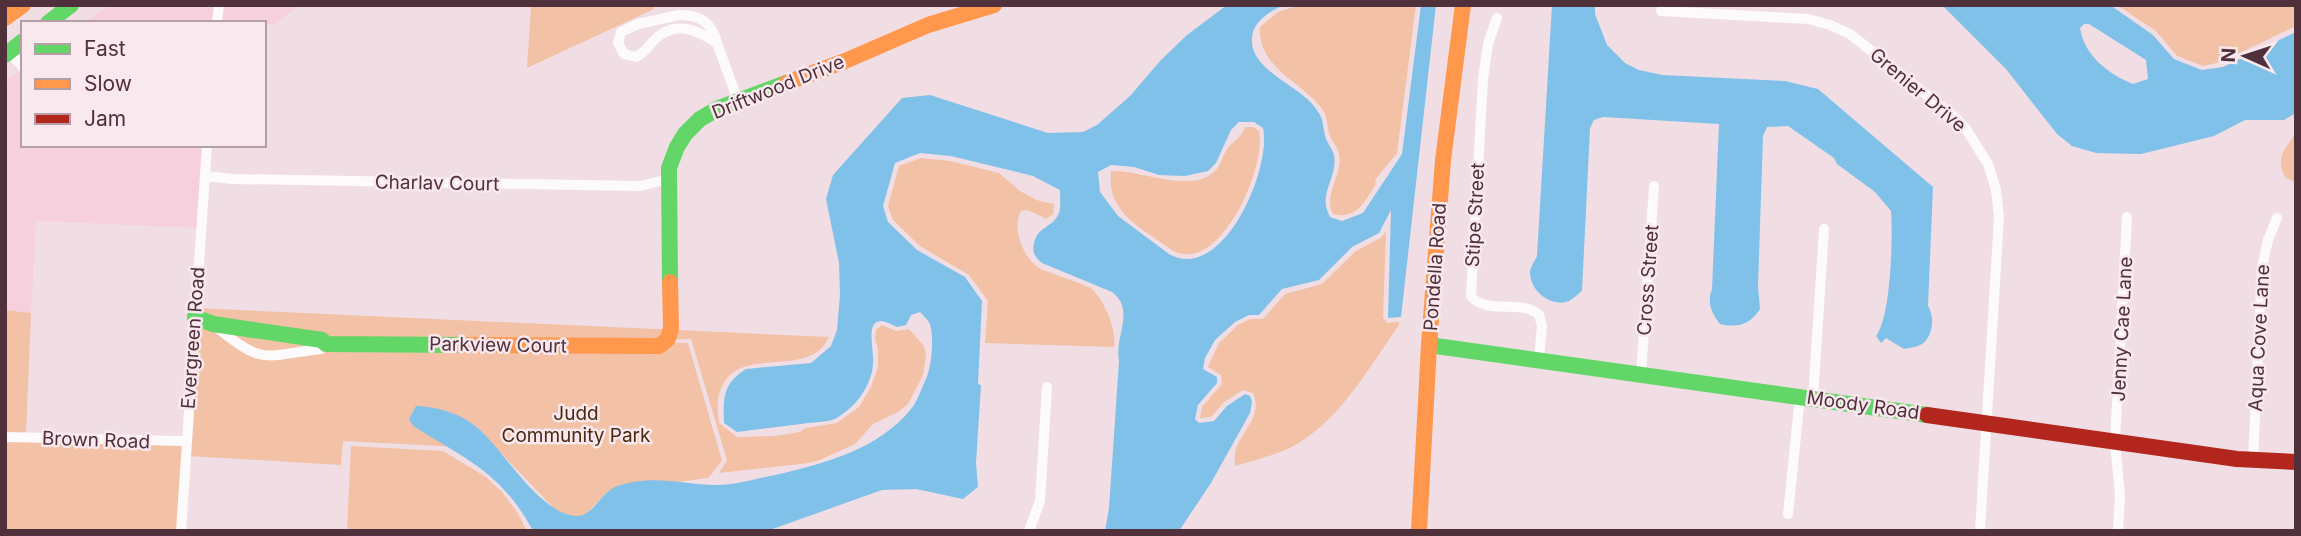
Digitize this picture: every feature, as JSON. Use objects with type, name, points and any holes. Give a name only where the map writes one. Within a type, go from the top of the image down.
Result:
[{"type":"street","points":[[5,18],[23,5]]},
{"type":"street","points":[[51,21],[71,5]]},
{"type":"street","name":"Driftwood Drive","points":[[668,339],[671,313],[668,179],[677,147],[692,126],[709,113],[738,101],[845,61],[928,25],[994,5]]},
{"type":"street","name":"Pondella Road","points":[[1419,531],[1443,160],[1463,5]]},
{"type":"street","name":"Grenier Drive","points":[[1661,11],[1808,19],[1850,34],[1966,129],[1988,164],[1998,203],[1990,388],[1980,531]]},
{"type":"street","points":[[717,43],[697,30],[684,28],[664,33],[647,51],[636,57],[624,54],[618,43],[621,32],[659,19],[691,15],[702,19],[711,25],[738,101]]},
{"type":"street","name":"Stipe Street","points":[[1497,18],[1485,60],[1471,296],[1480,304],[1529,309],[1539,315],[1542,326],[1539,359]]},
{"type":"street","points":[[659,19],[664,33]]},
{"type":"street","points":[[7,53],[21,64]]},
{"type":"street","name":"Evergreen Road","points":[[181,531],[207,147]]},
{"type":"street","name":"Charlav Court","points":[[205,176],[233,179],[641,186],[668,179]]},
{"type":"street","name":"Cross Street","points":[[1641,373],[1654,186]]},
{"type":"street","name":"Jenny Cae Lane","points":[[2118,531],[2120,496],[2115,441],[2127,216]]},
{"type":"street","name":"Aqua Cove Lane","points":[[2252,460],[2262,267],[2268,240],[2277,218]]},
{"type":"street","points":[[1788,514],[1807,397],[1824,229]]},
{"type":"street","name":"Parkview Court","points":[[195,317],[212,324],[249,351],[270,357],[321,349],[326,344]]},
{"type":"street","name":"Parkview Court","points":[[212,324],[309,337],[322,340],[326,344],[647,347],[659,346],[668,339]]},
{"type":"street","name":"Moody Road","points":[[1429,345],[2252,460],[2296,462]]},
{"type":"street","points":[[1029,531],[1040,501],[1047,387]]},
{"type":"street","name":"Brown Road","points":[[5,437],[186,441]]},
{"type":"shaded area","points":[[109,5],[300,5],[275,24],[266,24],[266,21],[88,21]]},
{"type":"shaded area","points":[[21,70],[21,147],[206,147],[199,228],[36,221],[31,313],[5,310],[5,82]]},
{"type":"green space","points":[[531,5],[654,5],[654,9],[527,68]]},
{"type":"green space","points":[[1300,5],[1416,5],[1397,153],[1377,177],[1376,184],[1364,203],[1348,214],[1333,214],[1330,206],[1340,159],[1330,136],[1325,113],[1274,64],[1261,41],[1260,27],[1278,12]]},
{"type":"green space","points":[[2117,5],[2296,5],[2296,26],[2221,62],[2203,66],[2177,56],[2156,31]]},
{"type":"green space","points":[[1245,127],[1253,127],[1259,131],[1255,169],[1236,214],[1222,234],[1207,248],[1190,254],[1172,250],[1138,226],[1120,209],[1111,186],[1111,171],[1178,181],[1204,178],[1217,169],[1230,145]]},
{"type":"green space","points":[[2296,133],[2296,182],[2286,178],[2281,160]]},
{"type":"green space","points":[[921,158],[950,161],[999,173],[1020,191],[1036,200],[1054,204],[1053,214],[1046,219],[1028,210],[1021,211],[1018,226],[1021,244],[1036,266],[1091,288],[1096,293],[1111,324],[1114,347],[985,343],[988,301],[969,275],[920,246],[893,220],[888,206],[899,166]]},
{"type":"green space","points":[[1386,231],[1383,318],[1387,323],[1399,322],[1399,325],[1354,390],[1313,433],[1282,451],[1235,466],[1235,451],[1256,408],[1253,393],[1243,390],[1224,402],[1211,417],[1200,418],[1202,407],[1222,384],[1221,375],[1208,367],[1219,343],[1238,325],[1250,319],[1263,319],[1285,294],[1322,284],[1356,251],[1382,237]]},
{"type":"green space","points":[[193,308],[829,337],[819,350],[806,357],[757,364],[741,368],[729,376],[719,395],[719,423],[737,437],[775,436],[837,423],[859,407],[871,387],[878,367],[875,339],[876,330],[882,325],[896,331],[909,329],[924,346],[926,354],[923,375],[908,404],[873,424],[855,444],[809,463],[719,473],[727,460],[691,339],[439,347],[200,324],[177,531],[5,531],[5,310],[31,313],[26,433],[183,436]]},
{"type":"green space","name":"Judd Community Park","points":[[201,328],[231,328],[287,336],[688,343],[722,461],[708,478],[608,491],[587,513],[568,523],[497,449],[343,441],[341,465],[190,456],[197,334]]},
{"type":"green space","points":[[351,446],[443,451],[486,477],[502,492],[527,531],[347,531]]},
{"type":"water","points":[[1227,5],[1285,5],[1258,23],[1253,32],[1252,46],[1266,67],[1301,94],[1320,115],[1334,155],[1327,209],[1330,217],[1342,221],[1363,213],[1402,154],[1421,5],[1436,5],[1401,317],[1388,318],[1391,210],[1379,233],[1352,247],[1319,280],[1282,289],[1259,315],[1249,315],[1235,322],[1215,340],[1205,358],[1203,369],[1217,377],[1217,383],[1198,405],[1195,419],[1199,423],[1214,421],[1227,406],[1245,394],[1250,396],[1252,402],[1250,413],[1211,483],[1179,531],[1105,531],[1109,508],[1123,307],[1112,292],[1042,263],[1035,255],[1033,246],[1036,237],[1059,213],[1060,190],[1033,176],[951,156],[920,153],[895,163],[883,206],[888,222],[917,250],[965,277],[982,301],[978,384],[981,385],[976,463],[978,487],[963,499],[916,489],[882,490],[767,531],[533,531],[509,495],[495,481],[466,458],[413,426],[409,419],[416,406],[443,410],[469,421],[538,495],[563,513],[576,516],[586,514],[609,491],[624,484],[653,480],[712,485],[736,483],[812,466],[866,445],[898,423],[911,409],[927,375],[932,337],[929,322],[920,312],[911,315],[906,325],[897,327],[878,321],[874,324],[873,368],[870,378],[856,402],[837,418],[737,432],[724,423],[726,392],[738,374],[746,369],[811,363],[831,346],[837,330],[840,295],[839,263],[826,199],[833,175],[902,98],[930,95],[1048,133],[1083,132],[1097,125],[1130,96],[1187,35]],"holes":[[[1239,122],[1254,122],[1263,128],[1264,147],[1260,170],[1251,194],[1239,218],[1224,238],[1207,253],[1189,259],[1169,254],[1118,216],[1100,192],[1098,172],[1111,165],[1134,167],[1159,175],[1185,176],[1208,171],[1216,163],[1231,130]]]},
{"type":"water","points":[[1552,5],[1595,5],[1595,14],[1607,45],[1625,63],[1639,70],[1662,75],[1785,81],[1818,89],[1933,187],[1928,306],[1932,321],[1931,332],[1926,341],[1904,349],[1886,338],[1881,343],[1876,336],[1888,295],[1891,211],[1875,192],[1837,164],[1834,158],[1788,126],[1767,127],[1763,136],[1758,286],[1760,309],[1747,322],[1732,326],[1720,324],[1710,303],[1719,124],[1603,117],[1594,120],[1590,128],[1582,291],[1569,301],[1562,302],[1548,300],[1542,296],[1533,285],[1530,271],[1537,256]]},
{"type":"water","points":[[1942,5],[2110,5],[2153,35],[2174,59],[2202,70],[2223,67],[2296,32],[2296,113],[2284,120],[2245,120],[2214,136],[2141,154],[2096,153],[2072,146],[2057,134],[2006,69]],"holes":[[[2089,24],[2146,60],[2148,79],[2133,84],[2106,69],[2092,55],[2082,38],[2080,28]]]},
{"type":"traffic: fast","points":[[51,21],[71,5]]},
{"type":"traffic: fast","points":[[5,55],[21,43]]},
{"type":"traffic: fast","points":[[670,282],[669,168],[677,147],[700,119],[719,108],[786,83]]},
{"type":"traffic: fast","points":[[195,317],[213,324],[322,340],[326,344],[463,345]]},
{"type":"traffic: fast","points":[[1429,345],[1927,415]]},
{"type":"traffic: slow","points":[[5,18],[23,5]]},
{"type":"traffic: slow","points":[[786,83],[928,25],[994,5]]},
{"type":"traffic: slow","points":[[1419,531],[1443,160],[1463,5]]},
{"type":"traffic: slow","points":[[463,345],[659,346],[668,339],[671,328],[670,282]]},
{"type":"traffic: jam","points":[[1927,415],[2237,459],[2296,462]]}]
